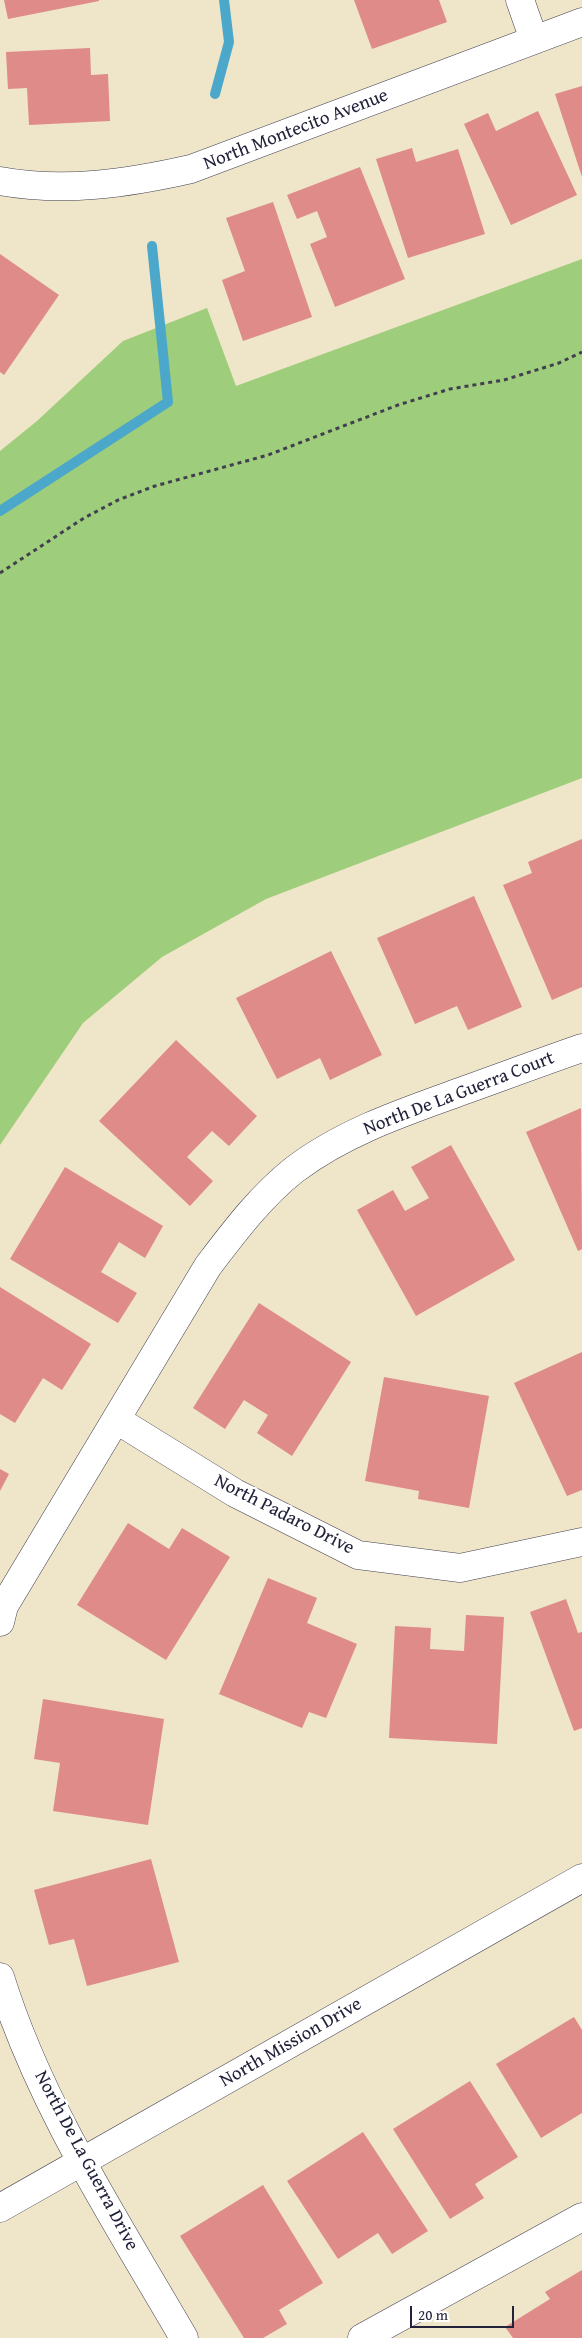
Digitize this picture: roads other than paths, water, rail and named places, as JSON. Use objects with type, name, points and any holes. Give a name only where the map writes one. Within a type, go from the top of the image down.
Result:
[{"type":"street","points":[[520,0],[534,40]]},
{"type":"street","name":"North Montecito Avenue","points":[[0,181],[52,186],[98,185],[138,181],[192,169],[582,22]]},
{"type":"street","name":"North De La Guerra Court","points":[[118,1420],[208,1266],[237,1227],[262,1199],[294,1170],[335,1144],[388,1118],[582,1048]]},
{"type":"street","points":[[0,1622],[4,1606],[118,1420]]},
{"type":"street","name":"North Padaro Drive","points":[[118,1420],[235,1493],[358,1555],[460,1568],[582,1542]]},
{"type":"street","name":"North Mission Drive","points":[[0,2208],[582,1878]]},
{"type":"street","name":"North De La Guerra Drive","points":[[0,1977],[10,2009],[56,2114],[184,2338]]},
{"type":"street","points":[[362,2338],[582,2217]]},
{"type":"waterway","points":[[215,94],[229,42],[224,0]]},
{"type":"waterway","points":[[0,511],[168,402],[152,246]]}]
